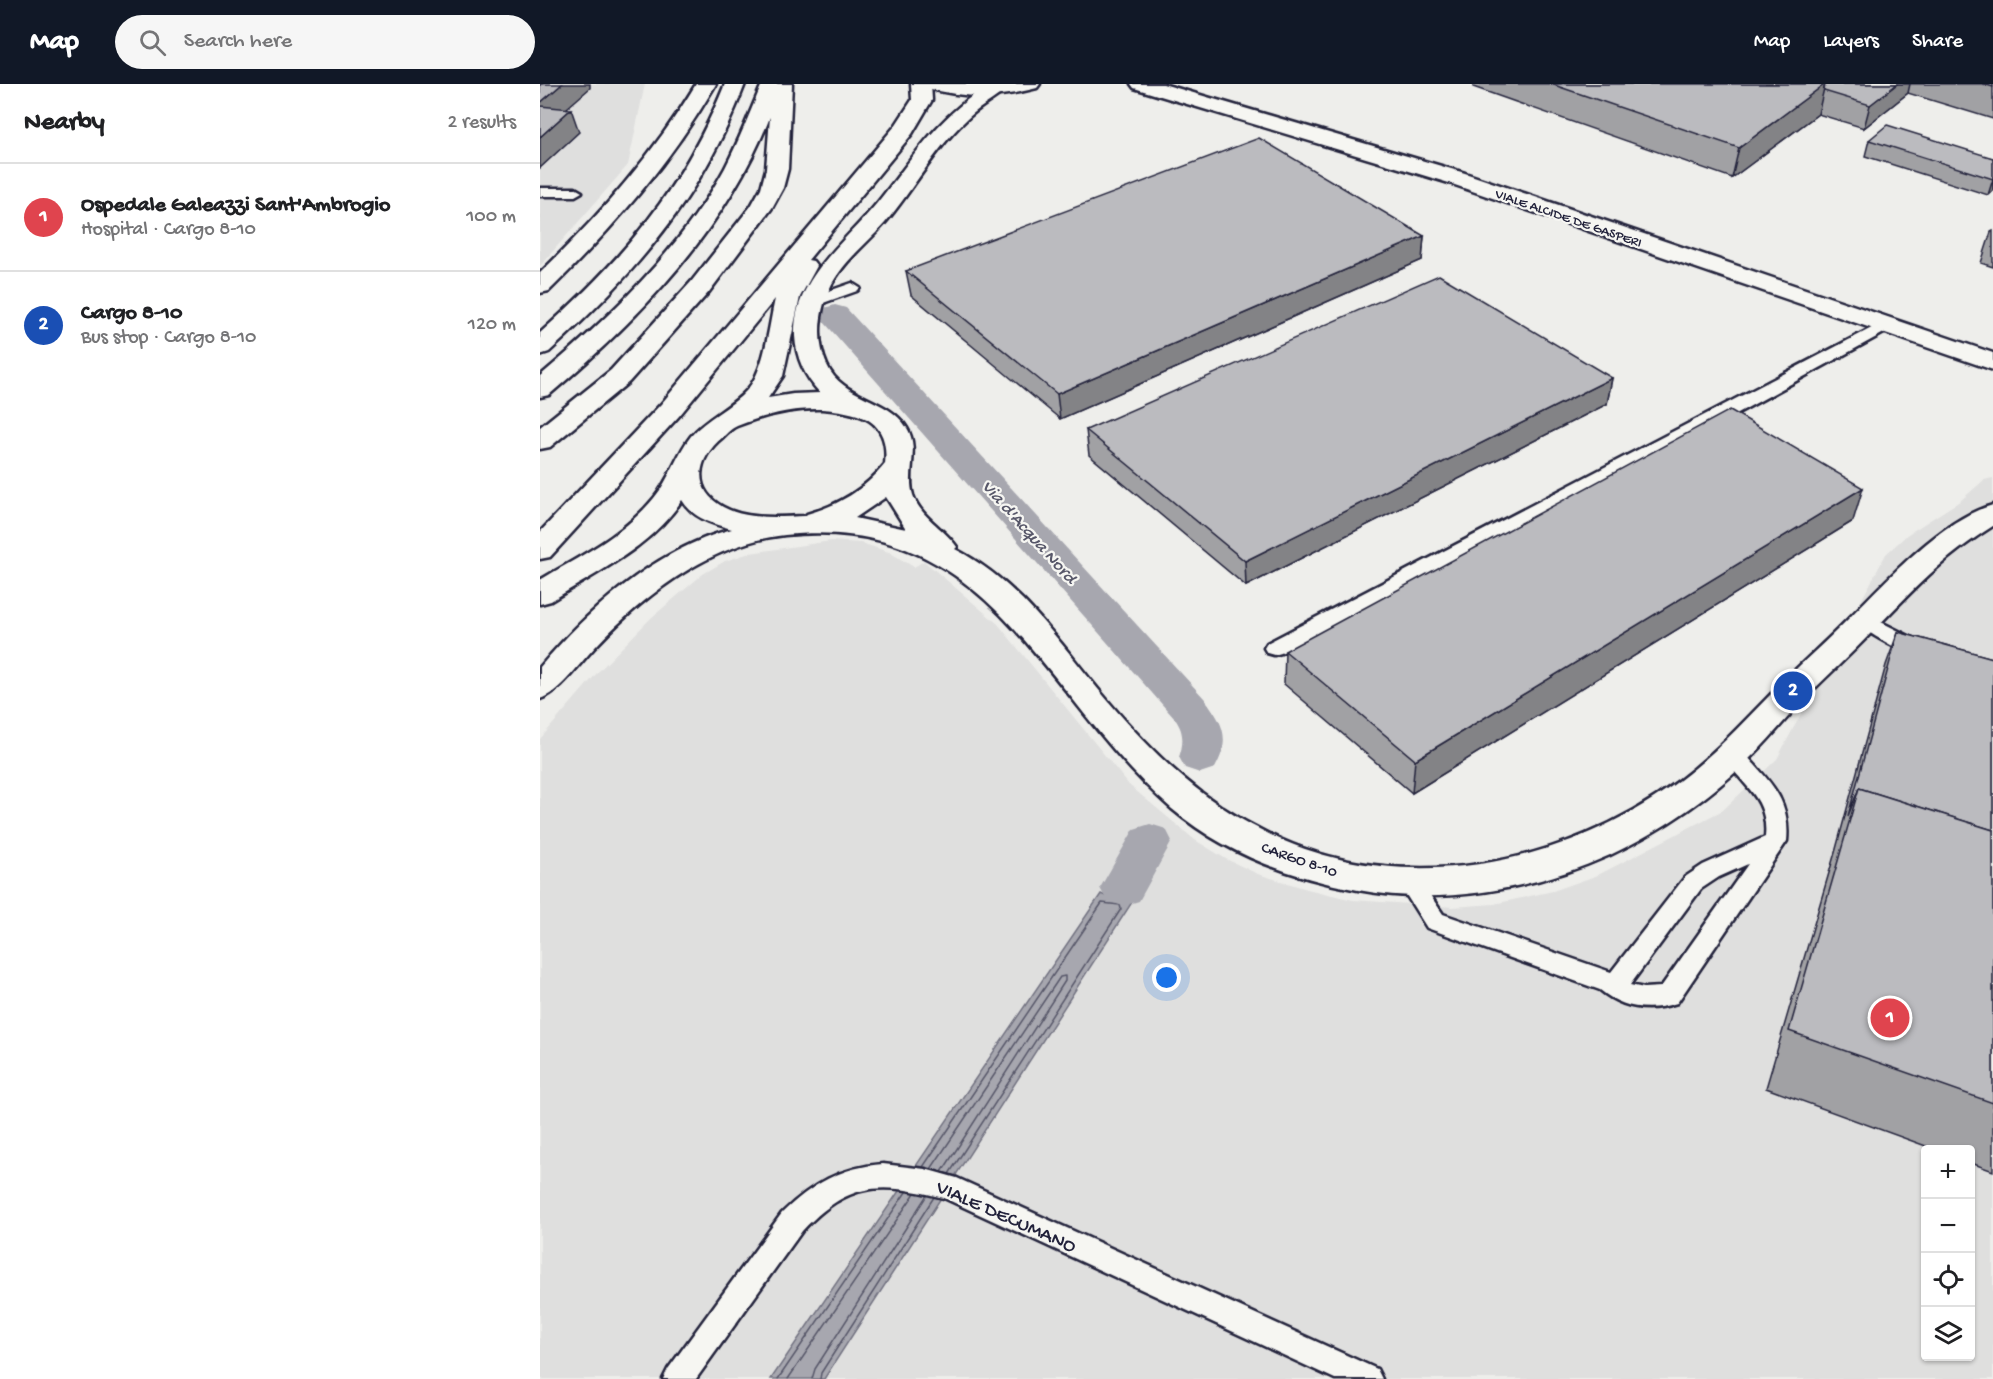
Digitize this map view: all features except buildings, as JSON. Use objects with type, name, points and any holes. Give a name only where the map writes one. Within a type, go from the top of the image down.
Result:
[{"type":"main road","points":[[540,286],[605,221],[675,132],[706,84]]},
{"type":"main road","points":[[540,347],[603,288],[668,213],[706,153],[735,84]]},
{"type":"main road","points":[[540,389],[609,327],[686,242],[729,180],[747,145],[772,84]]},
{"type":"main road","points":[[540,441],[620,376],[700,287],[761,208],[772,188],[777,169],[782,84]]},
{"type":"main road","points":[[540,550],[670,410],[904,129],[922,100],[921,84]]},
{"type":"main road","points":[[935,84],[969,91],[992,91],[1030,84]]},
{"type":"main road","name":"VIALE ALCIDE DE GASPERI","points":[[1141,84],[1456,178],[1993,362]]},
{"type":"main road","points":[[954,559],[908,513],[898,494],[896,468],[901,448],[894,430],[878,414],[854,404],[830,389],[819,377],[813,363],[807,331],[812,302],[823,279],[877,218],[952,122],[992,91]]},
{"type":"main road","points":[[540,594],[633,536],[652,519],[668,500],[688,461],[702,440],[749,404],[770,376],[788,297],[805,266],[825,240],[829,219]]},
{"type":"main road","points":[[726,422],[757,408],[791,401],[824,399],[854,404]]},
{"type":"main road","points":[[688,461],[686,483],[697,502],[720,517],[752,525],[850,526],[879,531],[915,542],[954,559]]},
{"type":"main road","points":[[540,688],[560,663],[600,624],[644,586],[681,560],[744,535],[825,519],[857,506],[882,488],[896,468]]},
{"type":"main road","name":"CARGO 8-10","points":[[954,559],[977,574],[1016,607],[1119,736],[1191,806],[1239,835],[1278,854],[1328,871],[1409,882],[1499,877],[1558,862],[1605,843],[1643,823],[1674,802],[1733,754],[1898,585],[1955,536],[1993,514]]},
{"type":"lane","points":[[540,192],[575,192]]},
{"type":"lane","points":[[812,302],[852,288]]},
{"type":"lane","points":[[1274,648],[1887,326]]},
{"type":"lane","points":[[1865,621],[1910,645],[1941,653]]},
{"type":"lane","points":[[1409,882],[1435,921],[1609,983],[1621,994],[1647,1000],[1668,996],[1776,841],[1778,820],[1770,798],[1733,754]]},
{"type":"lane","points":[[1609,983],[1620,979],[1628,970],[1694,883],[1706,872],[1756,852],[1776,841]]},
{"type":"lane","name":"VIALE DECUMANO","points":[[678,1379],[807,1204],[827,1190],[851,1180],[880,1176],[910,1176],[948,1187],[1367,1379]]},
{"type":"shaded area","points":[[540,84],[645,84],[628,165],[540,266]]},
{"type":"shaded area","points":[[1993,478],[1993,1379],[540,1379],[540,739],[597,673],[651,618],[703,574],[725,561],[750,553],[831,541],[861,543],[889,552],[914,567],[924,561],[998,624],[1129,785],[1195,840],[1226,859],[1258,874],[1307,889],[1353,900],[1453,907],[1494,904],[1553,891],[1598,875],[1723,810],[1777,759],[1886,554],[1908,534],[1960,501],[1984,480]]},
{"type":"water","points":[[1123,888],[1138,893],[824,1379],[771,1379],[1101,894],[1114,900]]},
{"type":"waterway","name":"Via d'Acqua Nord","points":[[835,315],[1190,709],[1204,735],[1200,757]]},
{"type":"waterway","name":"Via d'Acqua Nord","points":[[1123,888],[1150,841]]},
{"type":"place","name":"Cargo 8-10","points":[[1793,691]]},
{"type":"place","name":"Ospedale Galeazzi Sant'Ambrogio","points":[[1890,1018]]}]
